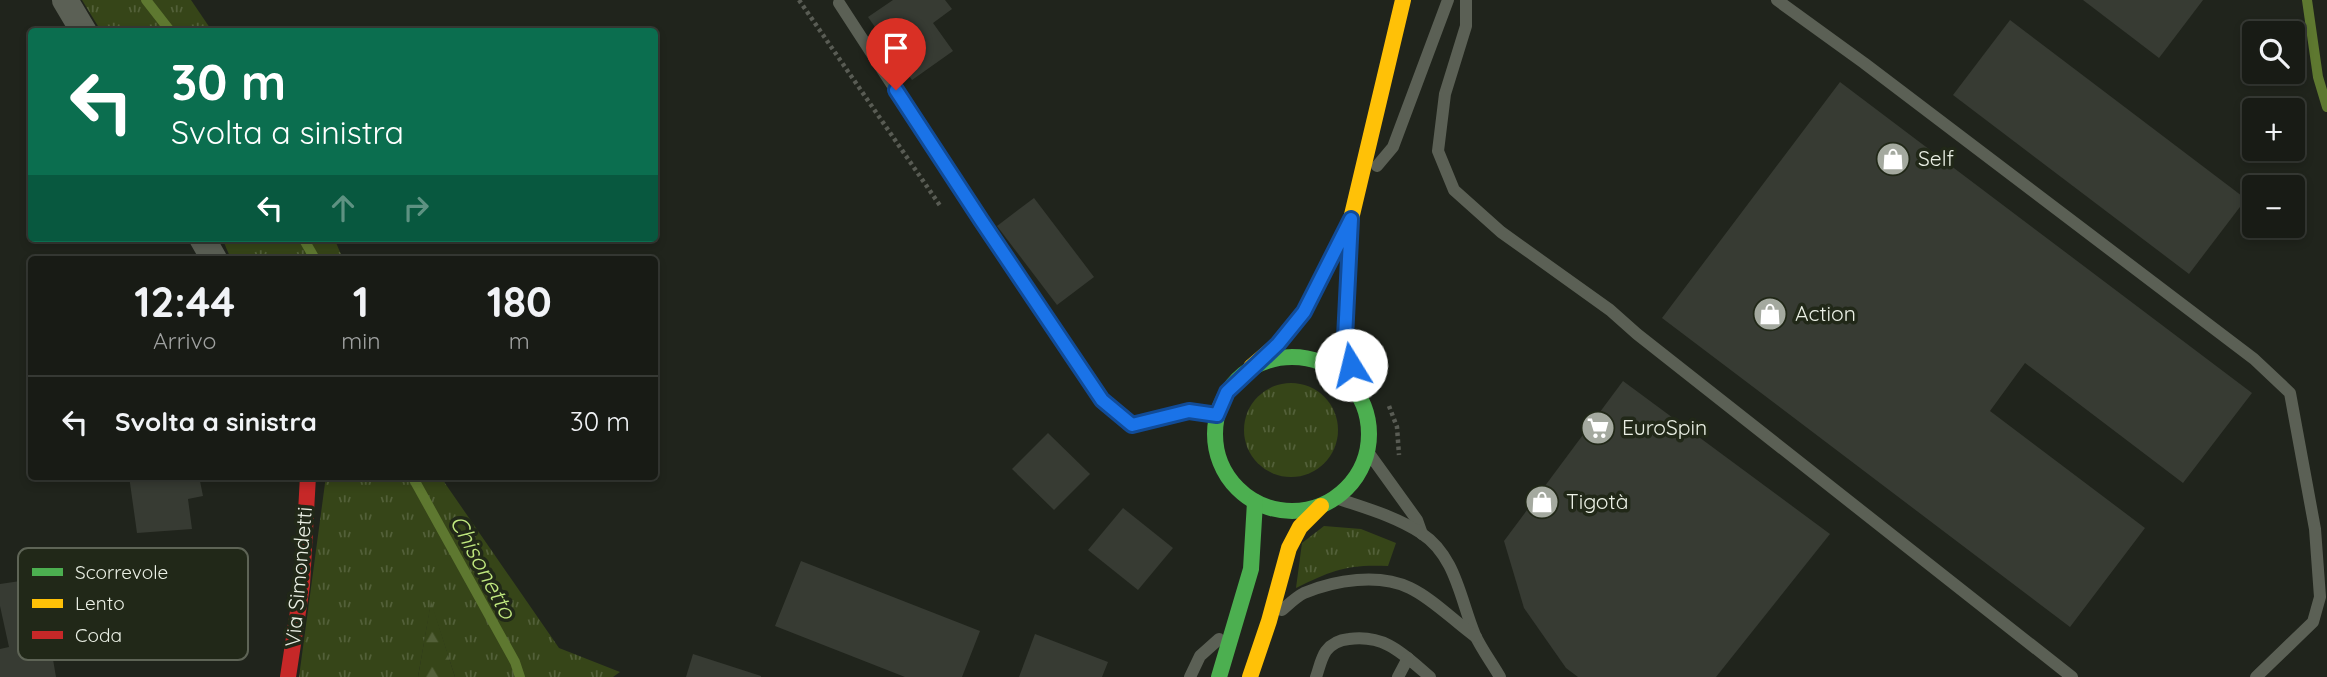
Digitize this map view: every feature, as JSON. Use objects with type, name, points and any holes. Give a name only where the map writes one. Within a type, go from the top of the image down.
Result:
[{"type":"main road","points":[[1351,219],[1304,312],[1278,344],[1244,373],[1227,392],[1217,415],[1215,441],[1221,465],[1235,486],[1255,502],[1276,510],[1299,512],[1321,506],[1336,498],[1350,486],[1361,470],[1368,452],[1370,432],[1366,411],[1357,392],[1345,338],[1351,219],[1403,0]]},
{"type":"main road","points":[[1244,373],[1267,361],[1292,357],[1317,361],[1339,373],[1357,392]]},
{"type":"main road","name":"Via Simondetti","points":[[288,677],[302,585],[308,480]]},
{"type":"main road","points":[[1219,677],[1251,569],[1255,502]]},
{"type":"main road","points":[[1250,677],[1289,548],[1300,527],[1321,506]]},
{"type":"street","points":[[65,0],[82,28]]},
{"type":"lane","points":[[1359,188],[1393,146],[1448,0]]},
{"type":"lane","points":[[1466,0],[1466,26],[1445,94],[1438,151],[1454,190],[1501,232],[1610,310],[2072,677]]},
{"type":"lane","points":[[1777,0],[2254,359],[2290,393],[2315,529],[2320,597],[2313,622],[2256,677]]},
{"type":"lane","points":[[839,3],[1102,400],[1132,425],[1189,411],[1217,415]]},
{"type":"lane","points":[[1368,452],[1417,520],[1422,534]]},
{"type":"lane","points":[[1336,498],[1390,516],[1422,534],[1452,568],[1476,637],[1500,677]]},
{"type":"lane","points":[[1269,621],[1301,594],[1360,580],[1393,582],[1412,589],[1476,637]]},
{"type":"lane","points":[[1190,677],[1200,656],[1237,622]]},
{"type":"lane","points":[[1316,677],[1325,652],[1338,640],[1362,637],[1382,640],[1430,677]]},
{"type":"lane","points":[[1398,677],[1408,658]]},
{"type":"green space","points":[[82,0],[191,0],[210,28],[99,28]]},
{"type":"green space","points":[[224,242],[336,242],[342,256],[230,256]]},
{"type":"green space","points":[[1291,383],[1309,386],[1324,397],[1335,412],[1338,430],[1335,448],[1324,463],[1309,474],[1291,477],[1273,474],[1258,463],[1247,448],[1244,430],[1247,412],[1258,397],[1273,386]]},
{"type":"green space","points":[[325,480],[443,480],[559,648],[620,672],[613,677],[455,677],[431,603],[418,677],[299,677]]},
{"type":"green space","points":[[1324,526],[1361,529],[1396,543],[1388,566],[1362,566],[1340,570],[1296,588],[1302,543]]},
{"type":"green space","points":[[431,601],[455,677],[418,677]]},
{"type":"building","points":[[893,0],[945,0],[952,9],[933,23],[953,51],[912,80],[868,17]]},
{"type":"building","points":[[2083,0],[2203,0],[2159,58]]},
{"type":"building","points":[[2010,20],[2242,196],[2242,204],[2189,274],[1953,95]]},
{"type":"building","points":[[1840,82],[2252,393],[2183,483],[2025,363],[1990,411],[2145,528],[2070,627],[1662,318]]},
{"type":"building","points":[[1034,198],[1094,277],[1057,305],[997,226]]},
{"type":"building","points":[[1623,381],[1830,534],[1716,677],[1578,677],[1566,668],[1524,608],[1504,541]]},
{"type":"building","points":[[1048,433],[1090,474],[1054,510],[1012,469]]},
{"type":"building","points":[[130,480],[200,480],[203,496],[188,499],[192,529],[137,533]]},
{"type":"building","points":[[1123,508],[1173,548],[1138,590],[1088,550]]},
{"type":"building","points":[[801,561],[980,631],[962,677],[905,677],[775,626]]},
{"type":"building","points":[[18,581],[18,660],[53,660],[56,677],[0,677],[0,649],[9,647],[0,606],[0,584]]},
{"type":"building","points":[[1035,634],[1108,662],[1102,677],[1019,677]]},
{"type":"building","points":[[693,654],[761,676],[761,677],[686,677]]},
{"type":"waterway","name":"Chisonetto","points":[[146,0],[168,28]]},
{"type":"waterway","name":"Chisonetto","points":[[2307,0],[2318,77],[2327,107]]},
{"type":"waterway","name":"Chisonetto","points":[[305,242],[313,256]]},
{"type":"waterway","name":"Chisonetto","points":[[414,480],[515,662],[520,677]]},
{"type":"traffic: fast","points":[[1292,357],[1321,363],[1346,380],[1363,405],[1369,434],[1363,463],[1346,488],[1321,505],[1292,511],[1263,505],[1238,488],[1221,463],[1215,434],[1221,405],[1238,380],[1263,363],[1292,357]]},
{"type":"traffic: fast","points":[[1219,677],[1251,569],[1255,502]]},
{"type":"traffic: slow","points":[[1251,367],[1278,344],[1304,312],[1351,219],[1403,0]]},
{"type":"traffic: slow","points":[[1250,677],[1289,548],[1300,527],[1321,506]]},
{"type":"traffic: jam","points":[[1350,234],[1345,337],[1357,392]]},
{"type":"traffic: jam","points":[[288,677],[302,585],[308,480]]},
{"type":"place","name":"Self","points":[[1893,159]]},
{"type":"place","name":"Action","points":[[1770,314]]},
{"type":"place","name":"EuroSpin","points":[[1598,428]]},
{"type":"place","name":"Tigotà","points":[[1542,502]]},
{"type":"route","points":[[896,90],[1102,400],[1132,425],[1189,411],[1217,415],[1227,392],[1244,373],[1278,344],[1304,312],[1351,219],[1345,338],[1351,365]]}]
